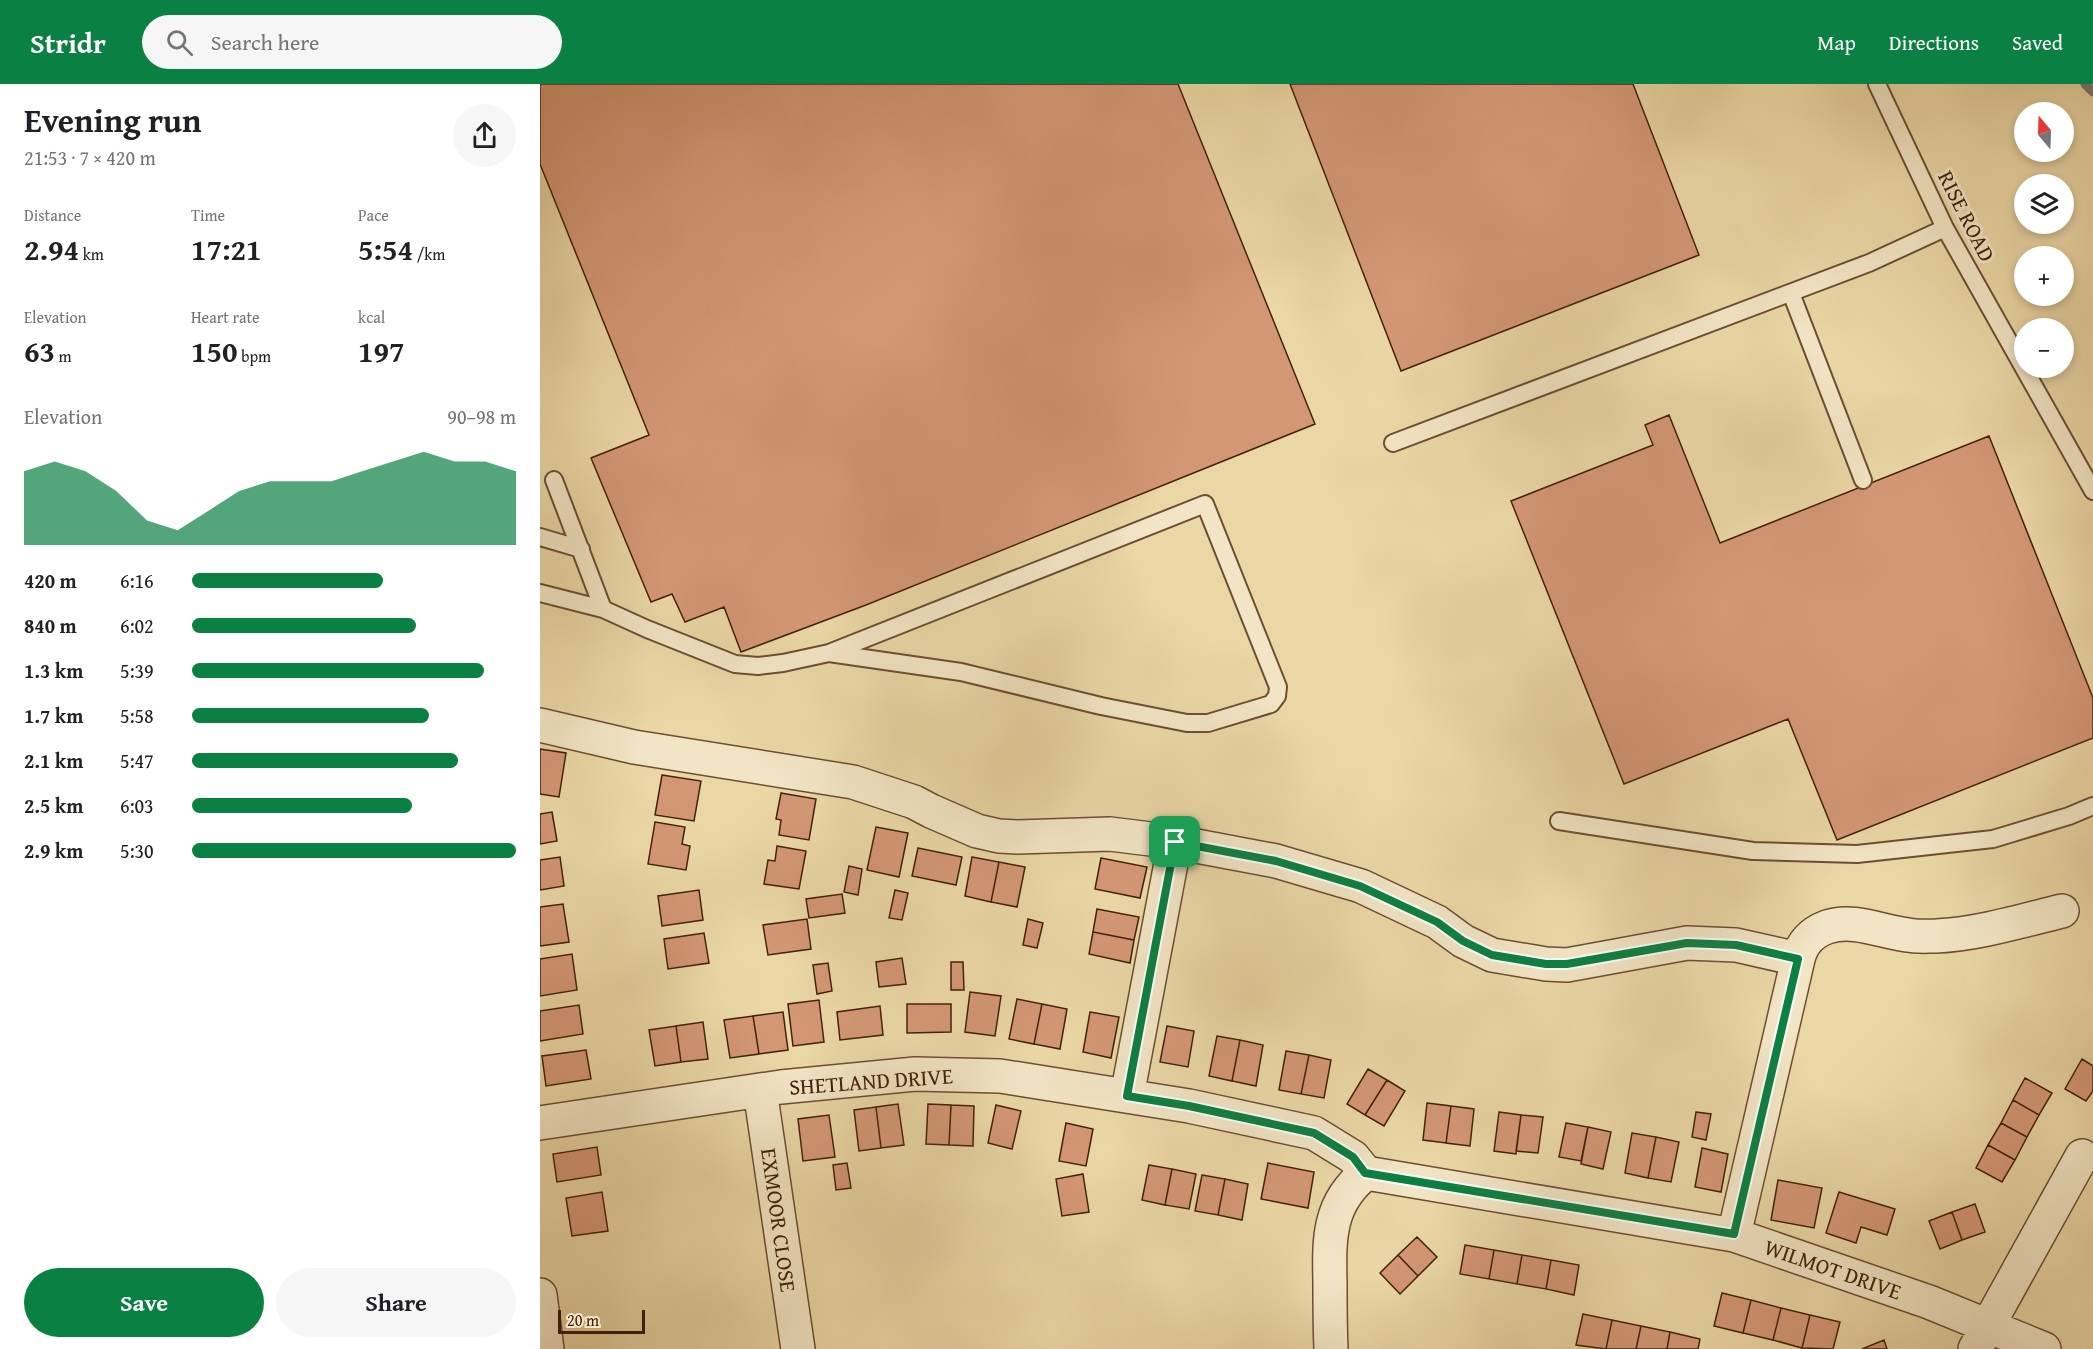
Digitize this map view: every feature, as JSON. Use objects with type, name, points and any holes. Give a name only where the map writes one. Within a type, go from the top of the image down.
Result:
[{"type":"street","points":[[540,725],[634,747],[853,782],[914,802],[977,831],[999,836],[1110,834],[1175,842],[1276,861],[1360,886],[1437,922],[1463,941],[1492,955],[1546,964],[1567,964],[1687,943],[1736,945],[1798,959]]},
{"type":"street","points":[[1127,1096],[1175,842]]},
{"type":"street","points":[[1734,1234],[1801,946],[1809,938],[1826,927],[1836,925],[1870,926],[1909,935],[1938,936],[1995,927],[2062,911]]},
{"type":"street","name":"SHETLAND DRIVE","points":[[540,1123],[760,1090],[915,1074],[1000,1076],[1189,1106],[1314,1133],[1353,1157],[1365,1173]]},
{"type":"street","name":"EXMOOR CLOSE","points":[[760,1090],[798,1349]]},
{"type":"street","points":[[1982,1338],[2082,1156]]},
{"type":"street","points":[[1331,1349],[1329,1242],[1334,1215],[1354,1182],[1365,1173]]},
{"type":"street","name":"WILMOT DRIVE","points":[[1365,1173],[1734,1234],[1929,1302],[1982,1338],[2044,1349]]},
{"type":"street","points":[[540,1295],[547,1349]]},
{"type":"lane","name":"RISE ROAD","points":[[1877,84],[1945,228],[2093,491]]},
{"type":"lane","points":[[1393,443],[1869,264],[1945,228]]},
{"type":"lane","points":[[1791,293],[1863,480]]},
{"type":"lane","points":[[554,480],[603,609]]},
{"type":"lane","points":[[540,594],[603,609],[735,664],[759,666],[783,663],[829,653],[1205,504],[1278,687],[1277,696],[1271,704],[1208,723],[1187,723],[1101,706],[961,672],[829,653]]},
{"type":"lane","points":[[540,537],[581,549]]},
{"type":"lane","points":[[1559,821],[1753,851],[1857,854],[1993,839],[2069,816],[2093,806]]},
{"type":"building","points":[[540,84],[1178,84],[1315,424],[866,605],[741,652],[724,607],[685,622],[672,594],[651,602],[591,458],[649,435],[540,164]]},
{"type":"building","points":[[1290,84],[1633,84],[1699,255],[1401,371]]},
{"type":"building","points":[[1669,415],[1720,543],[1989,436],[2093,698],[2093,738],[1837,840],[1788,719],[1624,784],[1511,501],[1653,445],[1645,425]]},
{"type":"building","points":[[540,749],[566,753],[559,797],[540,794]]},
{"type":"building","points":[[662,775],[701,781],[694,821],[655,815]]},
{"type":"building","points":[[781,793],[816,799],[809,840],[779,835],[781,820],[776,819]]},
{"type":"building","points":[[552,812],[557,841],[540,844],[540,814]]},
{"type":"building","points":[[655,822],[685,827],[682,844],[690,846],[686,870],[648,864]]},
{"type":"building","points":[[876,827],[908,833],[899,877],[867,870]]},
{"type":"building","points":[[777,846],[806,851],[799,889],[764,884],[768,860],[775,861]]},
{"type":"building","points":[[918,848],[962,857],[956,885],[912,876]]},
{"type":"building","points":[[560,857],[564,886],[540,890],[540,860]]},
{"type":"building","points":[[972,857],[999,862],[991,902],[965,896]]},
{"type":"building","points":[[1101,858],[1147,867],[1140,898],[1095,889]]},
{"type":"building","points":[[999,862],[1025,867],[1017,907],[991,902]]},
{"type":"building","points":[[849,866],[862,869],[858,895],[844,892]]},
{"type":"building","points":[[699,890],[703,920],[662,926],[658,896]]},
{"type":"building","points":[[895,890],[908,893],[902,920],[889,918]]},
{"type":"building","points":[[842,894],[845,913],[809,918],[806,899]]},
{"type":"building","points":[[563,904],[569,942],[540,946],[540,907]]},
{"type":"building","points":[[1097,909],[1139,917],[1134,940],[1093,932]]},
{"type":"building","points":[[807,919],[811,949],[768,955],[763,925]]},
{"type":"building","points":[[1028,919],[1043,923],[1037,948],[1023,945]]},
{"type":"building","points":[[1093,932],[1134,940],[1130,963],[1089,954]]},
{"type":"building","points":[[704,933],[709,963],[668,969],[664,939]]},
{"type":"building","points":[[572,954],[577,990],[540,996],[540,959]]},
{"type":"building","points":[[902,958],[906,984],[879,987],[876,962]]},
{"type":"building","points":[[951,962],[963,962],[964,990],[951,990]]},
{"type":"building","points":[[828,963],[832,991],[817,994],[813,965]]},
{"type":"building","points":[[970,992],[1001,996],[995,1036],[965,1032]]},
{"type":"building","points":[[1017,999],[1042,1004],[1034,1044],[1009,1039]]},
{"type":"building","points":[[819,1000],[824,1042],[793,1046],[788,1004]]},
{"type":"building","points":[[907,1004],[951,1004],[951,1032],[907,1033]]},
{"type":"building","points":[[1042,1004],[1067,1009],[1060,1049],[1034,1044]]},
{"type":"building","points":[[579,1005],[583,1034],[540,1041],[540,1011]]},
{"type":"building","points":[[880,1006],[883,1035],[840,1040],[837,1012]]},
{"type":"building","points":[[783,1012],[788,1050],[759,1054],[753,1016]]},
{"type":"building","points":[[1090,1012],[1119,1017],[1111,1058],[1083,1052]]},
{"type":"building","points":[[753,1016],[759,1054],[730,1058],[724,1020]]},
{"type":"building","points":[[703,1022],[708,1059],[681,1062],[676,1026]]},
{"type":"building","points":[[676,1026],[681,1062],[655,1066],[649,1030]]},
{"type":"building","points":[[1167,1026],[1194,1031],[1188,1067],[1160,1062]]},
{"type":"building","points":[[1217,1036],[1240,1040],[1232,1081],[1209,1076]]},
{"type":"building","points":[[1240,1040],[1263,1045],[1256,1086],[1232,1081]]},
{"type":"building","points":[[586,1050],[591,1079],[546,1086],[542,1056]]},
{"type":"building","points":[[1286,1051],[1309,1055],[1301,1094],[1279,1090]]},
{"type":"building","points":[[1309,1055],[1331,1060],[1324,1098],[1301,1094]]},
{"type":"building","points":[[2082,1059],[2093,1066],[2093,1091],[2086,1101],[2065,1089]]},
{"type":"building","points":[[1368,1069],[1387,1080],[1365,1115],[1347,1104]]},
{"type":"building","points":[[2025,1078],[2052,1093],[2039,1115],[2013,1100]]},
{"type":"building","points":[[1387,1080],[1405,1091],[1384,1126],[1365,1115]]},
{"type":"building","points":[[2013,1100],[2039,1115],[2027,1137],[2001,1123]]},
{"type":"building","points":[[1427,1103],[1451,1106],[1446,1143],[1423,1140]]},
{"type":"building","points":[[898,1104],[904,1145],[881,1148],[876,1107]]},
{"type":"building","points":[[928,1104],[951,1105],[949,1145],[926,1144]]},
{"type":"building","points":[[951,1105],[974,1106],[973,1146],[949,1145]]},
{"type":"building","points":[[996,1105],[1021,1111],[1012,1149],[988,1143]]},
{"type":"building","points":[[1451,1106],[1474,1109],[1470,1146],[1446,1143]]},
{"type":"building","points":[[876,1107],[881,1148],[859,1151],[854,1110]]},
{"type":"building","points":[[1499,1112],[1521,1115],[1516,1154],[1494,1151]]},
{"type":"building","points":[[1696,1112],[1711,1114],[1706,1140],[1692,1137]]},
{"type":"building","points":[[829,1115],[835,1157],[803,1161],[798,1119]]},
{"type":"building","points":[[1521,1115],[1543,1117],[1538,1153],[1516,1151]]},
{"type":"building","points":[[1066,1123],[1093,1129],[1086,1166],[1059,1161]]},
{"type":"building","points":[[1566,1123],[1588,1127],[1581,1161],[1559,1157]]},
{"type":"building","points":[[2001,1123],[2027,1137],[2015,1160],[1988,1145]]},
{"type":"building","points":[[1588,1127],[1611,1132],[1603,1169],[1581,1164]]},
{"type":"building","points":[[1632,1133],[1656,1137],[1648,1178],[1625,1173]]},
{"type":"building","points":[[1656,1137],[1679,1142],[1671,1182],[1648,1178]]},
{"type":"building","points":[[1988,1145],[2015,1160],[2002,1182],[1976,1168]]},
{"type":"building","points":[[597,1147],[601,1175],[557,1182],[553,1154]]},
{"type":"building","points":[[1702,1148],[1728,1154],[1721,1192],[1695,1187]]},
{"type":"building","points":[[847,1163],[851,1188],[836,1190],[833,1165]]},
{"type":"building","points":[[1268,1163],[1314,1172],[1308,1208],[1261,1199]]},
{"type":"building","points":[[1149,1165],[1172,1169],[1165,1205],[1142,1200]]},
{"type":"building","points":[[1172,1169],[1196,1174],[1189,1209],[1165,1205]]},
{"type":"building","points":[[1083,1174],[1089,1212],[1062,1216],[1056,1179]]},
{"type":"building","points":[[1202,1175],[1225,1179],[1218,1215],[1195,1211]]},
{"type":"building","points":[[1225,1179],[1248,1184],[1242,1220],[1218,1215]]},
{"type":"building","points":[[1778,1180],[1822,1188],[1814,1228],[1771,1220]]},
{"type":"building","points":[[602,1192],[608,1231],[572,1236],[566,1198]]},
{"type":"building","points":[[1839,1192],[1895,1209],[1887,1235],[1861,1227],[1856,1243],[1826,1233]]},
{"type":"building","points":[[1975,1204],[1985,1232],[1962,1240],[1952,1212]]},
{"type":"building","points":[[1952,1212],[1962,1240],[1940,1249],[1929,1221]]},
{"type":"building","points":[[1417,1237],[1437,1257],[1418,1276],[1398,1255]]},
{"type":"building","points":[[1465,1245],[1494,1250],[1489,1279],[1460,1274]]},
{"type":"building","points":[[1494,1250],[1522,1255],[1517,1284],[1489,1279]]},
{"type":"building","points":[[1398,1255],[1418,1276],[1400,1294],[1380,1273]]},
{"type":"building","points":[[1522,1255],[1551,1260],[1546,1289],[1517,1284]]},
{"type":"building","points":[[1551,1260],[1579,1265],[1574,1295],[1546,1289]]},
{"type":"building","points":[[1722,1293],[1751,1300],[1743,1333],[1714,1326]]},
{"type":"building","points":[[1751,1300],[1781,1308],[1773,1340],[1743,1333]]},
{"type":"building","points":[[1781,1308],[1810,1315],[1802,1348],[1773,1340]]},
{"type":"building","points":[[1583,1314],[1612,1320],[1606,1349],[1576,1345]]},
{"type":"building","points":[[1810,1315],[1840,1322],[1833,1349],[1802,1348]]},
{"type":"building","points":[[1612,1320],[1641,1326],[1636,1349],[1606,1349]]},
{"type":"building","points":[[1641,1326],[1670,1332],[1667,1349],[1636,1349]]},
{"type":"building","points":[[1670,1332],[1700,1339],[1698,1349],[1667,1349]]},
{"type":"building","points":[[1884,1340],[1887,1349],[1862,1349]]},
{"type":"waterway","points":[[2085,84],[2093,92]]},
{"type":"route","points":[[1175,842],[1276,861],[1360,886],[1437,922],[1463,941],[1492,955],[1546,964],[1567,964],[1687,943],[1736,945],[1798,959],[1734,1234],[1533,1200],[1444,1188],[1365,1173],[1353,1157],[1314,1133],[1189,1106],[1127,1096],[1175,842]]}]
